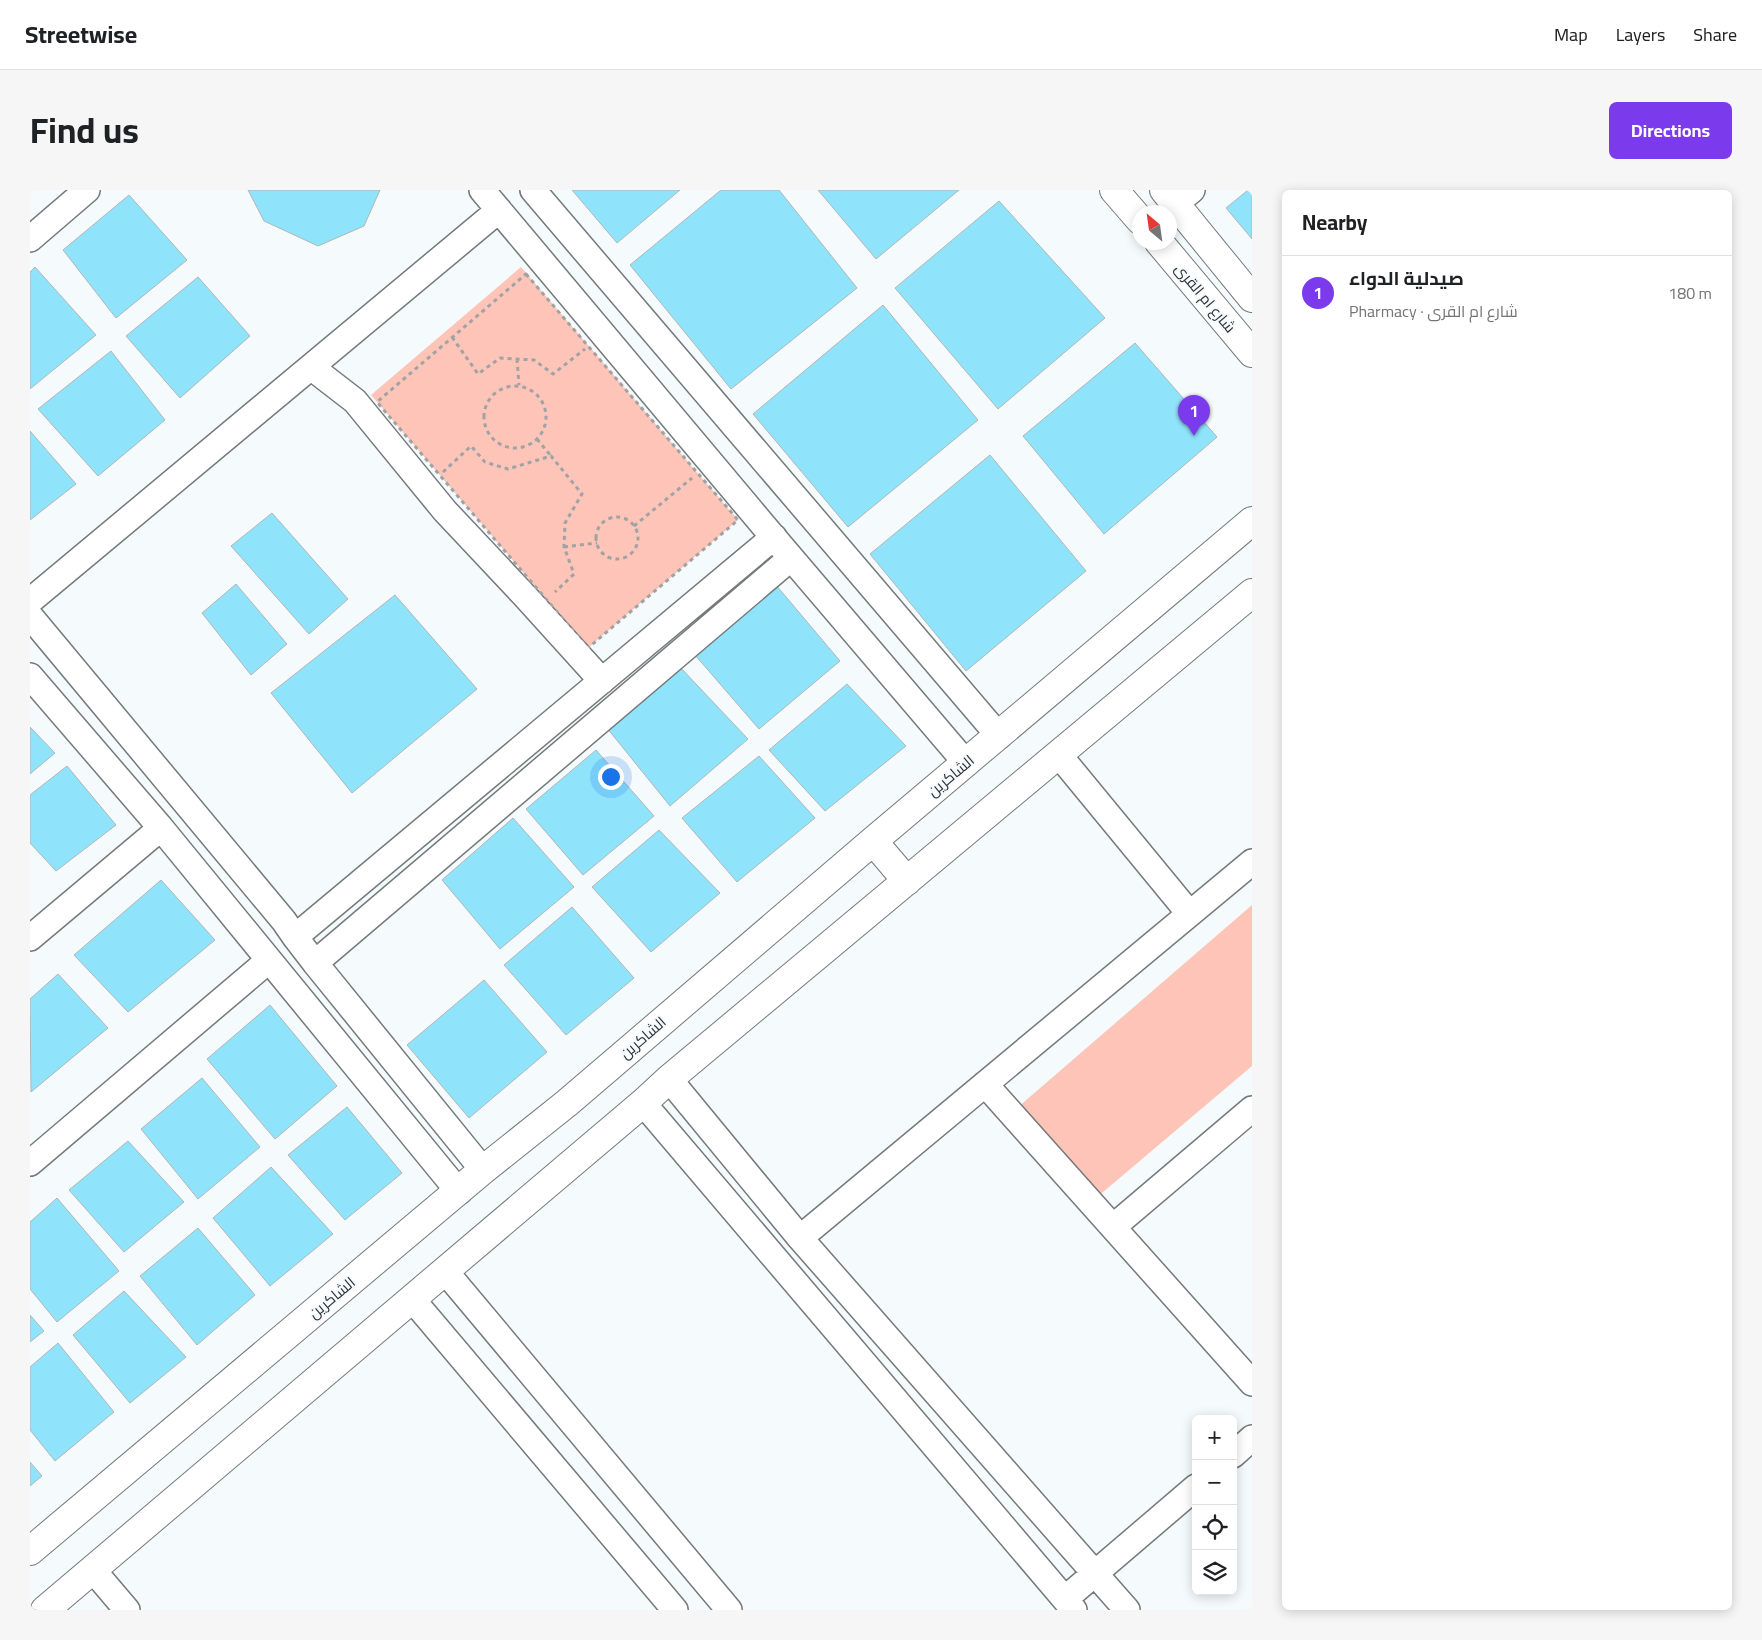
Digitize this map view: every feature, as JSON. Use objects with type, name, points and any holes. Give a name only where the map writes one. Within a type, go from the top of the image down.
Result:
[{"type":"street","points":[[30,239],[87,190]]},
{"type":"street","points":[[482,190],[966,763]]},
{"type":"street","points":[[533,190],[999,736]]},
{"type":"street","points":[[1114,190],[1132,211]]},
{"type":"street","points":[[1177,195],[1252,298]]},
{"type":"street","points":[[30,602],[499,210]]},
{"type":"street","name":"شارع ام القرى","points":[[1166,250],[1252,353]]},
{"type":"street","points":[[311,368],[355,401],[444,511],[602,681]]},
{"type":"street","name":"الشاكرين","points":[[30,1551],[483,1170],[567,1103],[873,841],[1252,521]]},
{"type":"street","points":[[295,937],[774,537]]},
{"type":"street","points":[[315,963],[792,558]]},
{"type":"street","points":[[45,1610],[669,1079],[1252,593]]},
{"type":"street","points":[[30,616],[284,921],[315,963],[483,1170]]},
{"type":"street","points":[[30,676],[161,828],[459,1192]]},
{"type":"street","points":[[1059,755],[1189,913]]},
{"type":"street","points":[[30,938],[161,828]]},
{"type":"street","points":[[873,841],[907,881]]},
{"type":"street","points":[[800,1238],[1252,862]]},
{"type":"street","points":[[30,1164],[269,960]]},
{"type":"street","points":[[669,1079],[800,1238],[1127,1610]]},
{"type":"street","points":[[986,1084],[1112,1228],[1252,1382]]},
{"type":"street","points":[[642,1103],[1070,1604],[1096,1574],[1192,1490]]},
{"type":"street","points":[[1112,1228],[1252,1109]]},
{"type":"street","points":[[444,1271],[729,1610]]},
{"type":"street","points":[[412,1299],[675,1610]]},
{"type":"street","points":[[1237,1451],[1252,1438]]},
{"type":"street","points":[[93,1570],[127,1610]]},
{"type":"path","points":[[526,274],[738,520],[588,648],[377,402],[452,337],[526,274]]},
{"type":"path","points":[[452,337],[478,374],[500,358],[534,360],[553,374],[589,346]]},
{"type":"path","points":[[518,359],[519,385]]},
{"type":"path","points":[[519,385],[533,391],[543,402],[546,421],[543,431],[528,446],[518,448],[507,447],[497,443],[489,436],[483,415],[486,405],[499,390],[508,386],[519,385]]},
{"type":"path","points":[[537,439],[582,494],[565,523],[564,547],[574,574],[547,600]]},
{"type":"path","points":[[440,475],[471,446],[485,462],[508,469],[551,456]]},
{"type":"path","points":[[634,526],[698,473]]},
{"type":"path","points":[[623,518],[634,526],[638,539],[637,546],[629,555],[622,558],[610,557],[600,549],[597,543],[598,529],[602,523],[608,519],[623,518]]},
{"type":"path","points":[[564,547],[597,543]]},
{"type":"shaded area","points":[[521,267],[738,520],[588,648],[371,395]]},
{"type":"shaded area","points":[[1252,905],[1252,1066],[1096,1198],[1017,1108]]},
{"type":"building","points":[[248,190],[380,190],[364,226],[318,246],[264,221]]},
{"type":"building","points":[[572,190],[680,190],[617,243]]},
{"type":"building","points":[[721,190],[779,190],[857,288],[731,389],[630,265]]},
{"type":"building","points":[[818,190],[959,190],[876,259]]},
{"type":"building","points":[[1248,190],[1252,190],[1252,239],[1226,208]]},
{"type":"building","points":[[129,195],[187,260],[116,318],[63,250]]},
{"type":"building","points":[[999,201],[1105,318],[998,409],[895,288]]},
{"type":"building","points":[[35,267],[96,335],[30,389],[30,272]]},
{"type":"building","points":[[198,277],[250,336],[180,398],[126,336]]},
{"type":"building","points":[[883,305],[978,420],[848,527],[753,414]]},
{"type":"building","points":[[1135,343],[1217,437],[1104,534],[1023,436]]},
{"type":"building","points":[[111,351],[165,420],[98,476],[38,409]]},
{"type":"building","points":[[30,431],[76,484],[30,520]]},
{"type":"building","points":[[990,455],[1086,571],[966,671],[870,554]]},
{"type":"building","points":[[272,513],[348,599],[309,634],[231,546]]},
{"type":"building","points":[[236,584],[287,644],[251,675],[202,613]]},
{"type":"building","points":[[776,585],[840,661],[759,729],[695,655]]},
{"type":"building","points":[[395,595],[477,689],[352,793],[271,693]]},
{"type":"building","points":[[679,666],[748,739],[670,806],[607,728]]},
{"type":"building","points":[[847,684],[906,746],[825,811],[769,750]]},
{"type":"building","points":[[30,727],[55,753],[30,774]]},
{"type":"building","points":[[596,750],[654,816],[583,875],[526,809]]},
{"type":"building","points":[[759,756],[815,818],[737,882],[682,818]]},
{"type":"building","points":[[67,766],[116,825],[56,871],[30,843],[30,795]]},
{"type":"building","points":[[513,818],[574,887],[500,949],[442,880]]},
{"type":"building","points":[[659,830],[720,893],[651,952],[592,887]]},
{"type":"building","points":[[161,880],[215,940],[128,1012],[74,955]]},
{"type":"building","points":[[572,907],[634,978],[566,1035],[504,965]]},
{"type":"building","points":[[58,974],[108,1028],[31,1092],[30,999]]},
{"type":"building","points":[[484,980],[547,1052],[469,1118],[407,1045]]},
{"type":"building","points":[[270,1005],[337,1086],[275,1139],[207,1059]]},
{"type":"building","points":[[202,1078],[260,1147],[198,1199],[141,1129]]},
{"type":"building","points":[[347,1107],[402,1173],[345,1220],[288,1155]]},
{"type":"building","points":[[128,1141],[184,1202],[124,1252],[69,1190]]},
{"type":"building","points":[[271,1167],[333,1234],[270,1286],[213,1218]]},
{"type":"building","points":[[57,1198],[119,1271],[57,1322],[30,1289],[30,1222]]},
{"type":"building","points":[[198,1228],[255,1295],[197,1345],[140,1276]]},
{"type":"building","points":[[124,1291],[186,1357],[130,1403],[73,1335]]},
{"type":"building","points":[[30,1315],[44,1331],[30,1342]]},
{"type":"building","points":[[58,1343],[114,1412],[55,1461],[30,1430],[30,1367]]},
{"type":"building","points":[[30,1462],[42,1476],[30,1486]]},
{"type":"place","name":"صيدلية الدواء","points":[[1194,436]]}]
